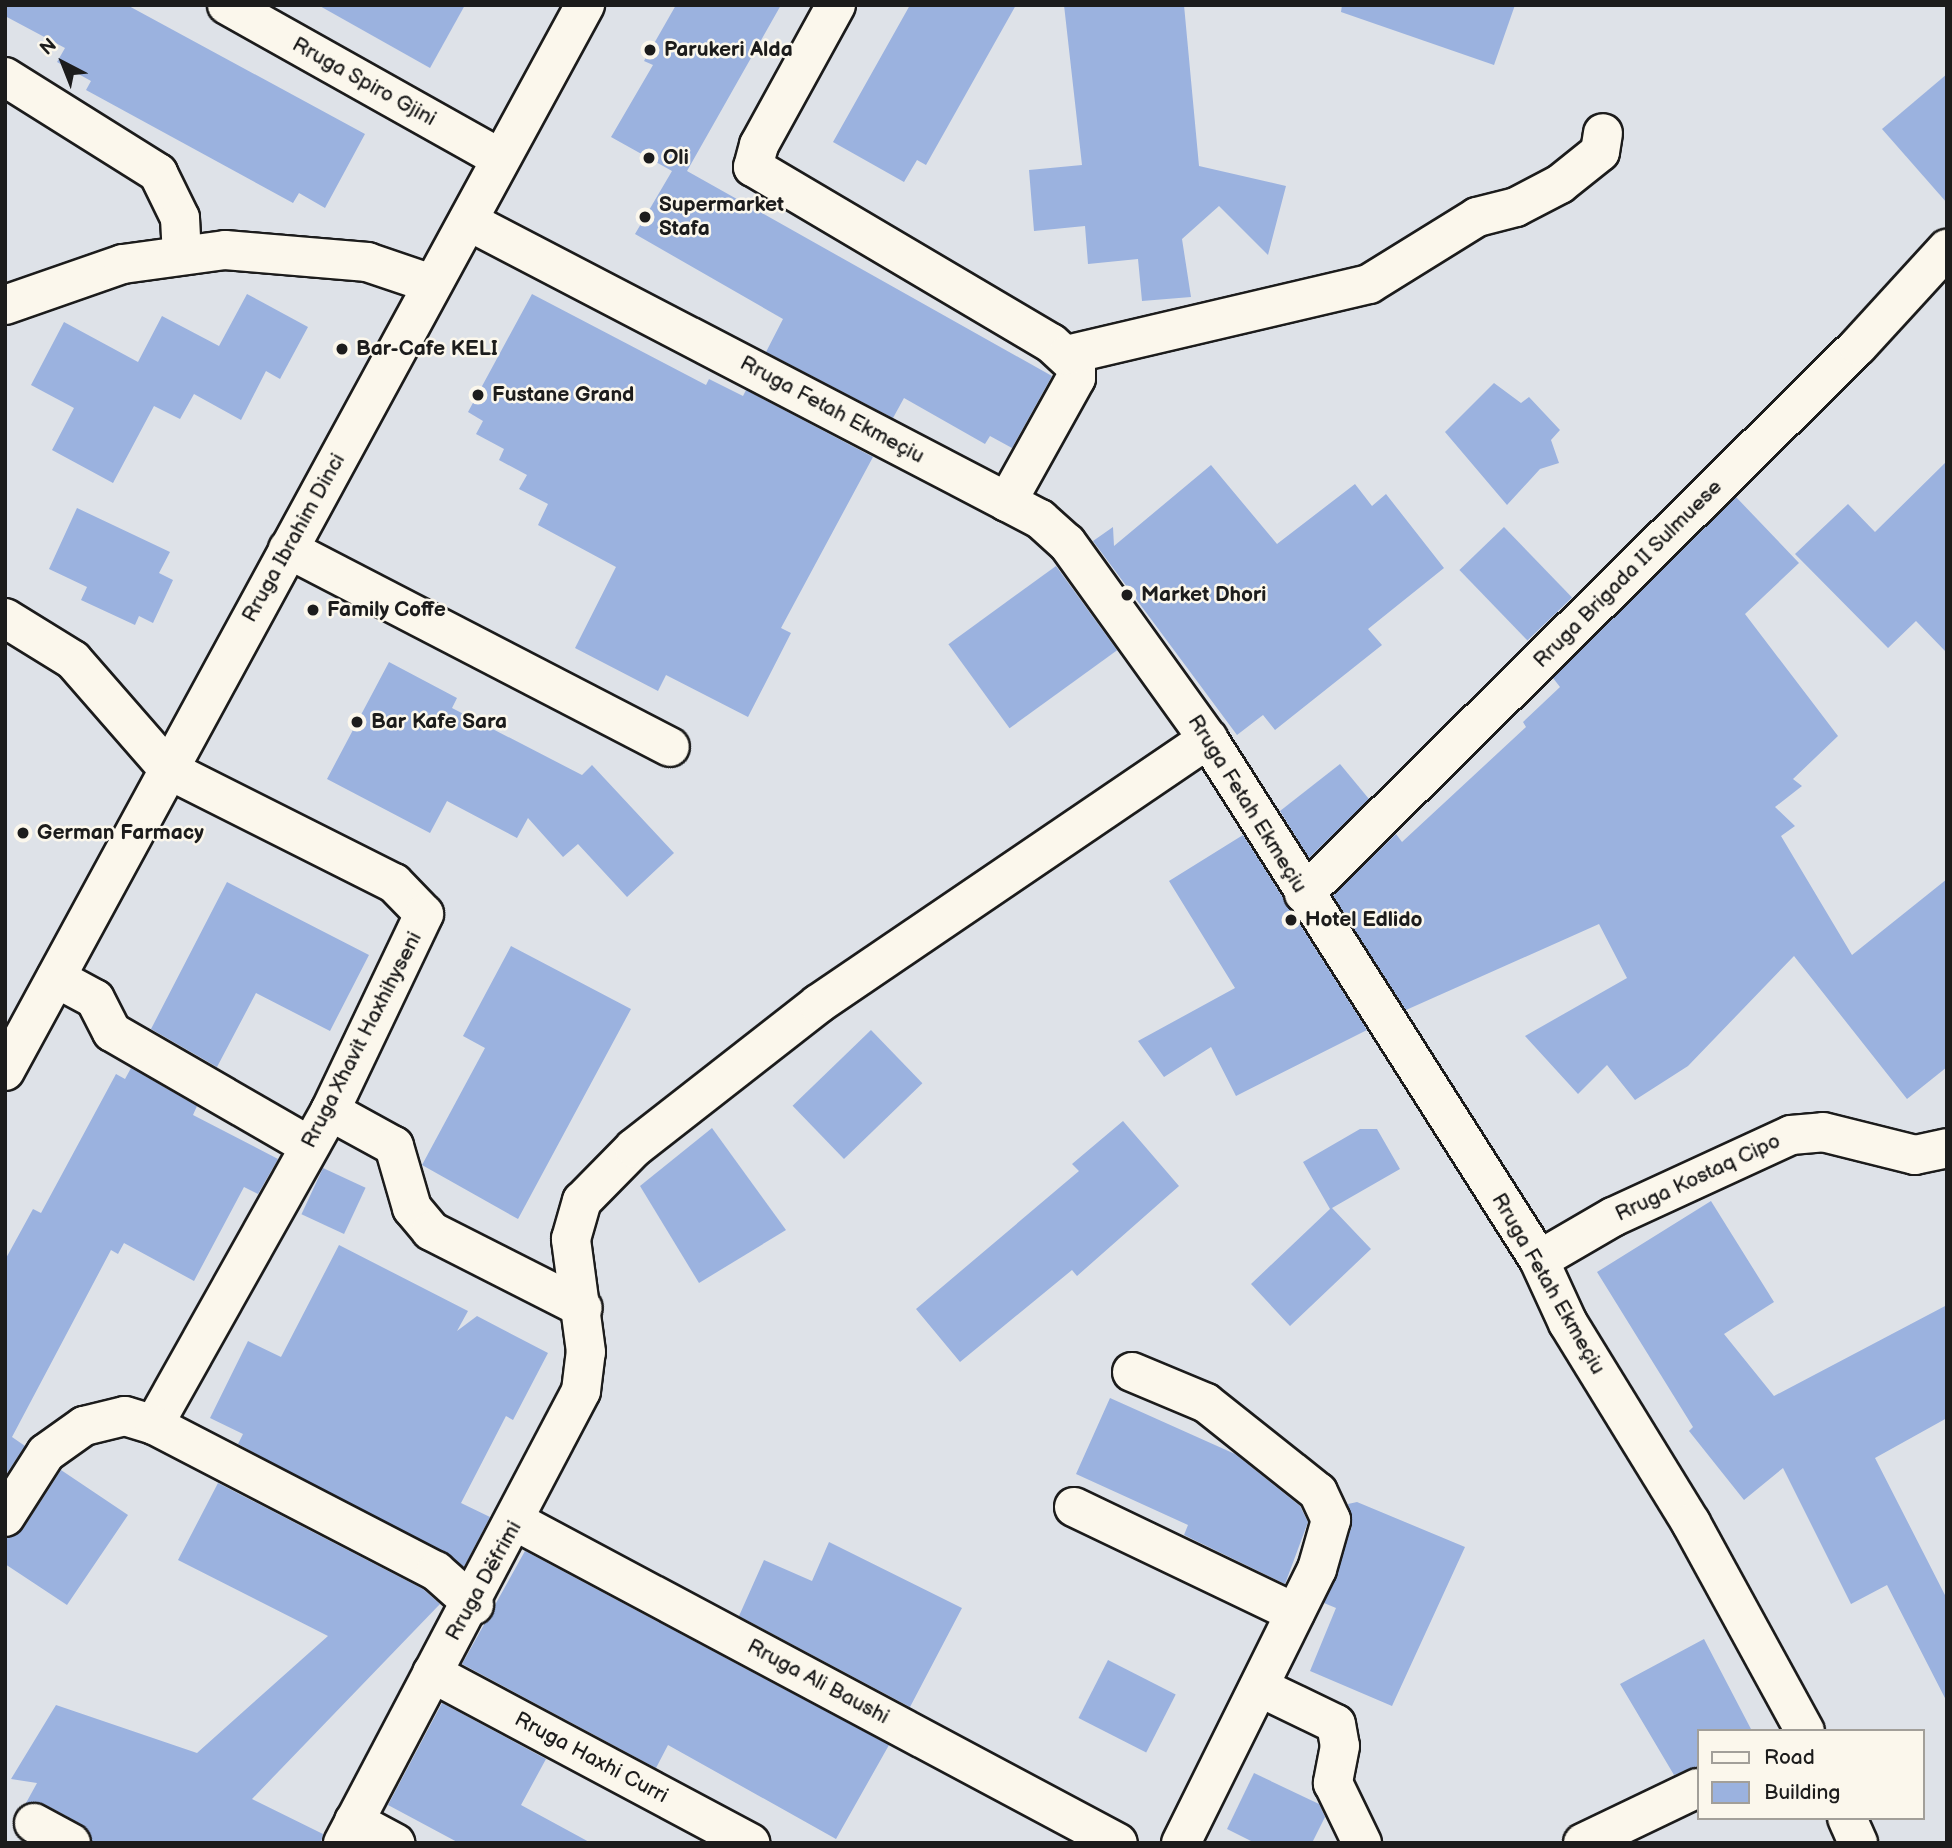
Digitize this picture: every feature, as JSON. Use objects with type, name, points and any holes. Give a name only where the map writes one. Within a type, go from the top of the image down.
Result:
[{"type":"street","name":"Rruga Spiro Gjini","points":[[227,5],[500,158]]},
{"type":"street","name":"Rruga Ibrahim Dinci","points":[[5,1071],[585,5]]},
{"type":"street","points":[[836,5],[759,145],[753,167],[1067,355],[1076,378],[1007,502]]},
{"type":"street","points":[[5,77],[158,173],[180,218],[182,252]]},
{"type":"street","points":[[1067,355],[1369,284],[1477,217],[1516,207],[1559,184],[1600,152],[1603,133]]},
{"type":"street","name":"Rruga Fetah Ekmeçiu","points":[[468,220],[1040,519],[1067,543],[1208,739],[1539,1260],[1568,1322],[1691,1523],[1804,1729]]},
{"type":"street","name":"Rruga Brigada II Sulmuese","points":[[1304,894],[1858,346],[1947,249]]},
{"type":"street","points":[[5,305],[124,264],[182,252],[368,262],[432,284]]},
{"type":"street","points":[[288,549],[670,747]]},
{"type":"street","points":[[5,618],[73,660],[169,770]]},
{"type":"street","name":"Rruga Dëfrimi","points":[[348,1832],[432,1673],[474,1605],[582,1391],[583,1308],[571,1239],[575,1218],[593,1187],[634,1148],[874,964],[1208,739]]},
{"type":"street","name":"Rruga Xhavit Haxhihyseni","points":[[154,1425],[308,1145],[330,1111],[410,954],[424,914],[420,904],[394,883],[169,770]]},
{"type":"street","points":[[56,978],[95,999],[112,1032],[308,1145]]},
{"type":"street","points":[[330,1111],[394,1146],[412,1208],[431,1231],[583,1308]]},
{"type":"street","name":"Rruga Kostaq Cipo","points":[[1539,1260],[1613,1217],[1791,1135],[1823,1132],[1914,1155],[1947,1148]]},
{"type":"street","points":[[1132,1373],[1206,1403],[1318,1492],[1331,1520],[1329,1538],[1295,1613],[1181,1843]]},
{"type":"street","points":[[5,1517],[46,1452],[64,1437],[125,1416],[154,1425],[436,1572],[474,1605]]},
{"type":"street","points":[[1074,1507],[1295,1613]]},
{"type":"street","name":"Rruga Ali Baushi","points":[[517,1522],[1118,1843]]},
{"type":"street","name":"Rruga Haxhi Curri","points":[[432,1673],[750,1843]]},
{"type":"street","points":[[1259,1687],[1336,1724],[1340,1746],[1333,1783],[1362,1843]]},
{"type":"street","points":[[1583,1843],[1696,1789]]},
{"type":"street","points":[[1848,1820],[1858,1843]]},
{"type":"street","points":[[34,1823],[71,1843]]},
{"type":"street","points":[[348,1832],[395,1843]]},
{"type":"building","points":[[5,5],[127,5],[365,134],[325,208],[299,193],[293,203],[86,90],[91,81],[57,62],[65,48],[5,16]]},
{"type":"building","points":[[318,5],[465,5],[430,68]]},
{"type":"building","points":[[676,5],[781,5],[687,171],[1052,376],[1012,448],[990,436],[985,444],[904,398],[893,418],[766,352],[783,319],[635,234],[672,171],[611,137],[653,65],[644,61]]},
{"type":"building","points":[[910,5],[1016,5],[926,165],[917,160],[904,182],[833,142]]},
{"type":"building","points":[[1064,5],[1184,5],[1199,166],[1286,186],[1268,255],[1219,206],[1182,239],[1191,297],[1142,301],[1138,259],[1088,264],[1085,226],[1034,231],[1029,170],[1082,165]]},
{"type":"building","points":[[1342,5],[1515,5],[1494,65],[1341,12]]},
{"type":"building","points":[[1947,74],[1947,203],[1882,129]]},
{"type":"building","points":[[247,294],[308,327],[280,379],[266,371],[241,420],[194,394],[180,419],[154,406],[113,483],[52,450],[74,408],[31,385],[64,322],[138,362],[162,316],[219,346]]},
{"type":"building","points":[[532,294],[706,385],[709,379],[743,396],[746,390],[873,457],[781,628],[791,633],[748,717],[666,675],[658,691],[575,648],[616,567],[538,525],[548,504],[519,489],[527,475],[499,460],[504,449],[476,434],[483,421],[468,412]]},
{"type":"building","points":[[1494,383],[1521,403],[1529,397],[1560,430],[1551,440],[1559,463],[1540,469],[1507,505],[1445,432]]},
{"type":"building","points":[[1947,461],[1947,653],[1916,621],[1888,648],[1795,554],[1848,504],[1875,532]]},
{"type":"building","points":[[1211,465],[1277,544],[1355,484],[1372,506],[1386,494],[1444,568],[1368,629],[1382,645],[1275,730],[1263,715],[1237,735],[1093,541],[1113,527],[1114,546]]},
{"type":"building","points":[[1736,497],[1799,563],[1745,614],[1838,736],[1793,779],[1802,786],[1775,807],[1795,826],[1781,836],[1852,955],[1947,879],[1947,1067],[1907,1099],[1794,956],[1688,1066],[1635,1100],[1607,1065],[1578,1094],[1525,1036],[1627,978],[1599,924],[1406,1010],[1333,896],[1396,834],[1402,842],[1526,727],[1523,722],[1560,687],[1553,678]]},
{"type":"building","points":[[77,508],[170,552],[159,573],[173,580],[153,623],[139,616],[135,625],[81,600],[87,587],[49,569]]},
{"type":"building","points":[[1504,527],[1572,597],[1527,641],[1459,570]]},
{"type":"building","points":[[1056,566],[1117,650],[1010,728],[948,644]]},
{"type":"building","points":[[389,662],[457,698],[452,708],[582,775],[592,765],[674,853],[627,897],[578,844],[563,857],[528,818],[517,838],[447,801],[430,833],[327,779]]},
{"type":"building","points":[[1340,764],[1369,799],[1309,858],[1280,811]]},
{"type":"building","points":[[1243,835],[1367,1030],[1236,1096],[1211,1047],[1164,1077],[1138,1041],[1235,988],[1169,881]]},
{"type":"building","points":[[227,882],[369,955],[330,1031],[256,993],[217,1067],[151,1029]]},
{"type":"building","points":[[511,946],[631,1009],[518,1219],[422,1165],[485,1048],[463,1036]]},
{"type":"building","points":[[871,1030],[922,1083],[844,1159],[793,1106]]},
{"type":"building","points":[[131,1068],[197,1106],[193,1115],[278,1159],[258,1194],[244,1187],[194,1281],[124,1243],[118,1254],[111,1250],[12,1437],[25,1446],[5,1476],[5,1260],[33,1209],[41,1213],[116,1074],[125,1079]]},
{"type":"building","points":[[1123,1121],[1179,1186],[1077,1276],[1072,1270],[960,1362],[916,1309],[1079,1171],[1072,1164]]},
{"type":"building","points":[[712,1128],[786,1230],[699,1283],[640,1186]]},
{"type":"building","points":[[1360,1129],[1377,1129],[1400,1169],[1332,1208],[1371,1249],[1290,1326],[1251,1284],[1330,1209],[1303,1162]]},
{"type":"building","points":[[323,1168],[366,1188],[344,1234],[301,1214]]},
{"type":"building","points":[[1711,1201],[1774,1302],[1724,1334],[1774,1396],[1947,1305],[1947,1418],[1875,1458],[1947,1599],[1947,1702],[1887,1585],[1851,1604],[1783,1468],[1744,1500],[1689,1431],[1693,1427],[1597,1272]]},
{"type":"building","points":[[339,1245],[468,1311],[457,1331],[477,1316],[548,1353],[513,1420],[506,1416],[461,1503],[490,1517],[464,1567],[238,1444],[243,1434],[210,1418],[248,1341],[281,1357]]},
{"type":"building","points":[[1110,1398],[1235,1454],[1300,1506],[1308,1522],[1285,1584],[1184,1535],[1188,1525],[1076,1474]]},
{"type":"building","points":[[61,1470],[128,1515],[67,1605],[5,1564],[5,1539],[23,1529]]},
{"type":"building","points":[[218,1483],[423,1589],[440,1604],[252,1799],[323,1834],[321,1843],[93,1843],[81,1824],[44,1804],[26,1803],[37,1783],[11,1779],[56,1705],[197,1753],[328,1636],[178,1560]]},
{"type":"building","points":[[1357,1502],[1465,1547],[1392,1706],[1310,1671],[1336,1608],[1324,1603],[1352,1526],[1348,1504]]},
{"type":"building","points":[[829,1542],[962,1608],[910,1707],[739,1616],[764,1560],[812,1581]]},
{"type":"building","points":[[525,1551],[889,1745],[836,1839],[668,1745],[656,1768],[462,1664]]},
{"type":"building","points":[[1704,1639],[1751,1729],[1696,1729],[1696,1767],[1674,1775],[1620,1684]]},
{"type":"building","points":[[1108,1660],[1176,1695],[1146,1752],[1078,1718]]},
{"type":"building","points":[[442,1703],[546,1759],[521,1805],[591,1843],[459,1843],[388,1805]]},
{"type":"building","points":[[1254,1773],[1319,1804],[1325,1817],[1312,1843],[1255,1843],[1227,1829]]},
{"type":"place","name":"Parukeri Alda","points":[[650,50]]},
{"type":"place","name":"Oli","points":[[649,158]]},
{"type":"place","name":"Supermarket Stafa","points":[[645,217]]},
{"type":"place","name":"Bar-Cafe KELI","points":[[342,349]]},
{"type":"place","name":"Fustane Grand","points":[[478,395]]},
{"type":"place","name":"Market Dhori","points":[[1127,595]]},
{"type":"place","name":"Family Coffe","points":[[313,610]]},
{"type":"place","name":"Bar Kafe Sara","points":[[357,722]]},
{"type":"place","name":"German Farmacy","points":[[23,833]]},
{"type":"place","name":"Hotel Edlido","points":[[1291,920]]}]
